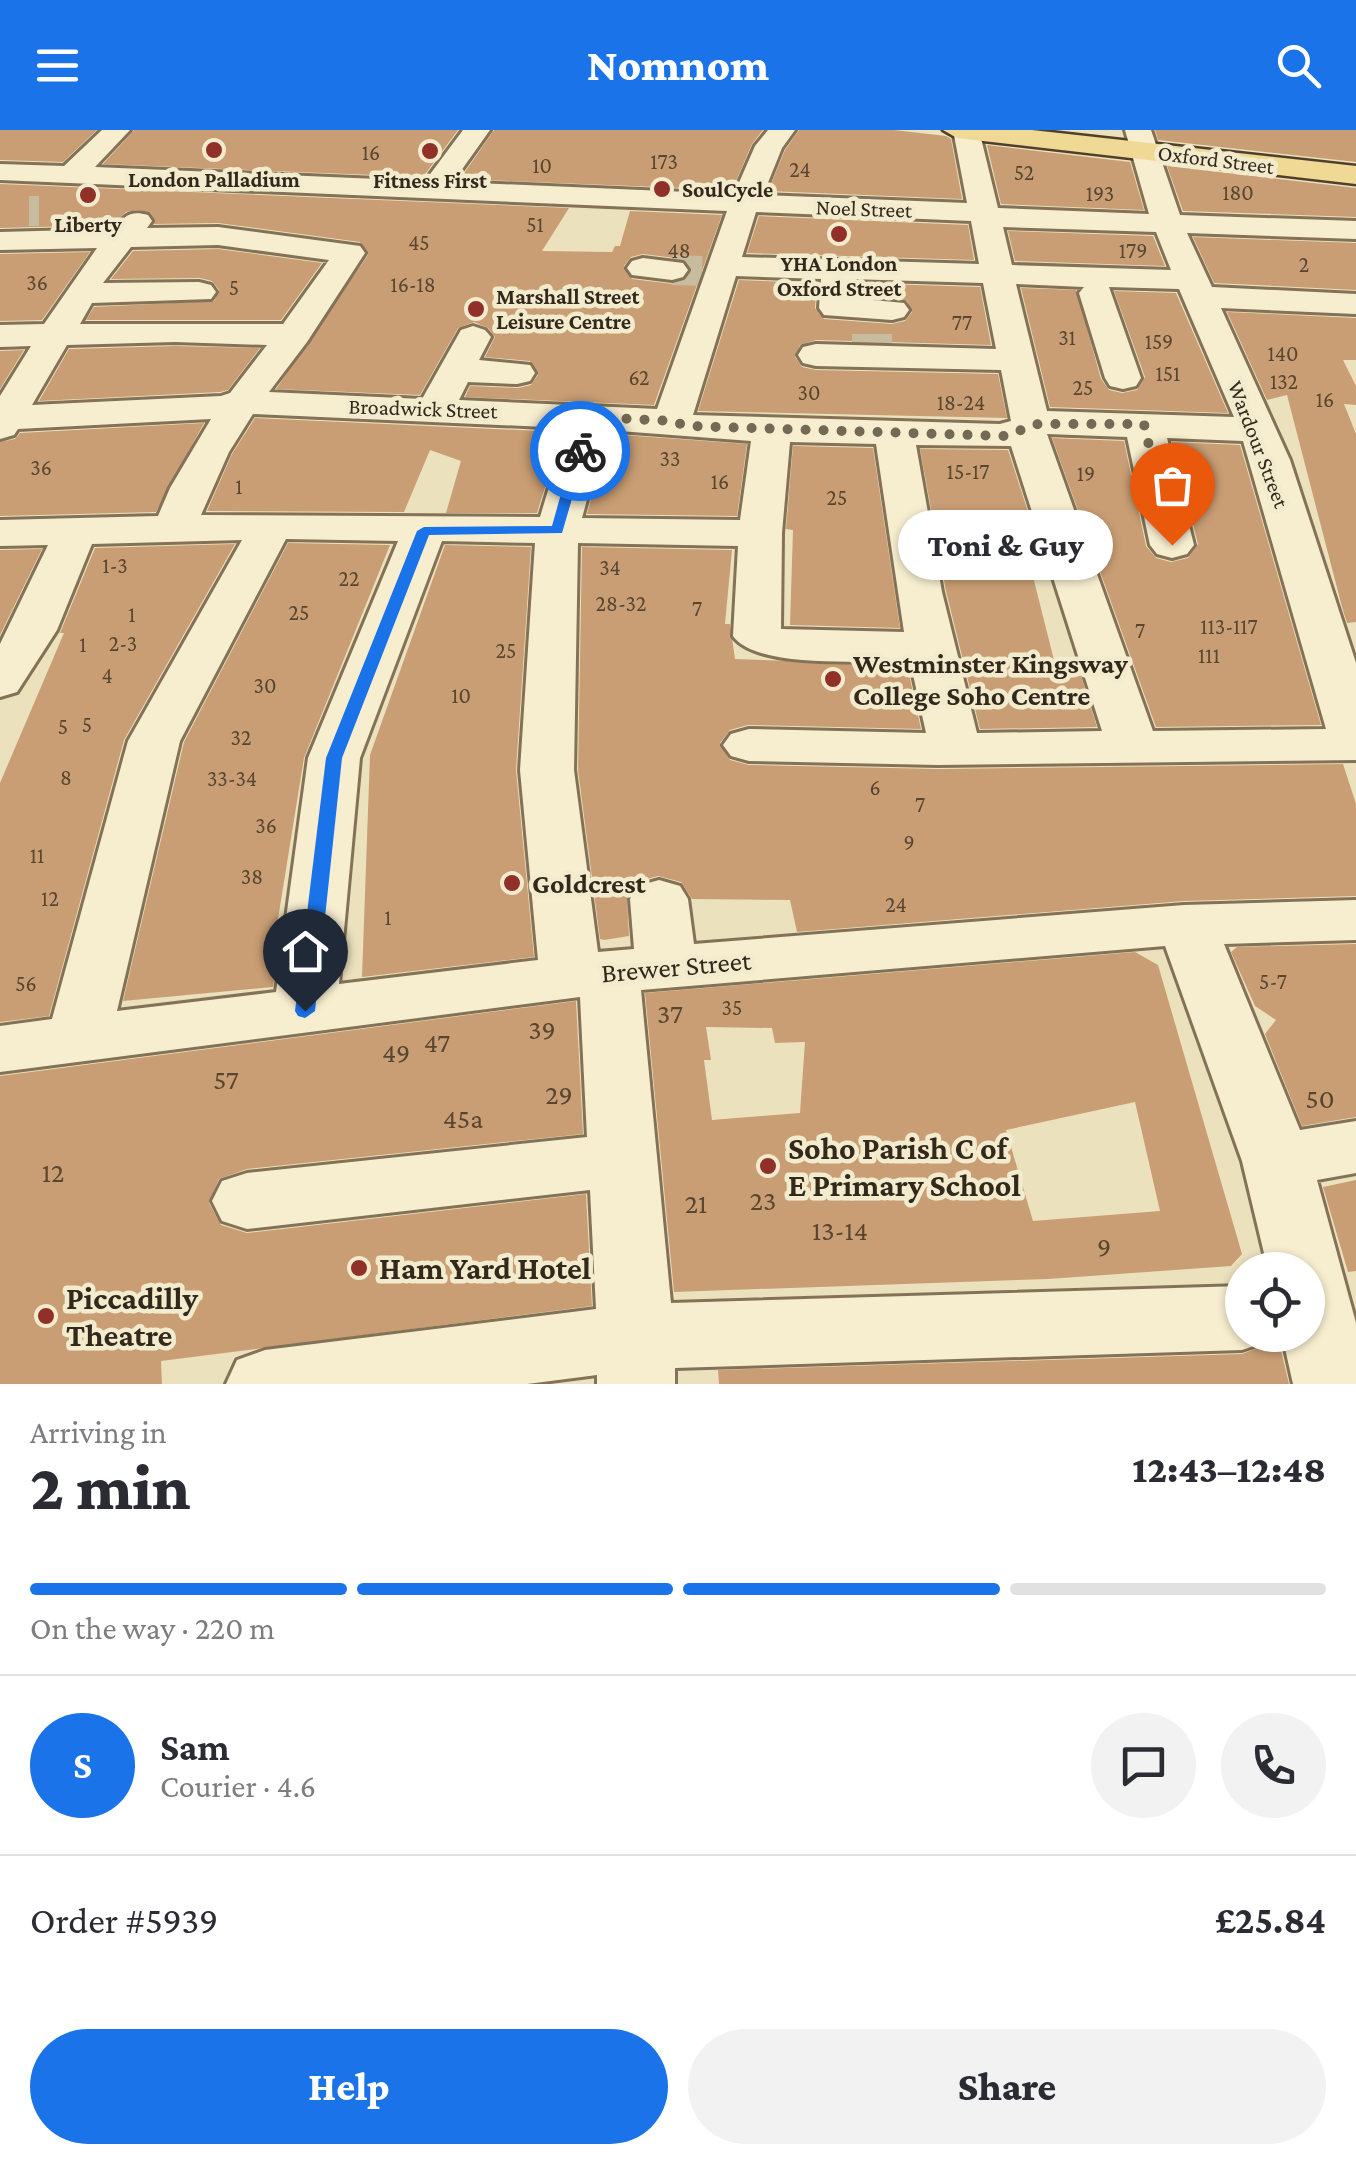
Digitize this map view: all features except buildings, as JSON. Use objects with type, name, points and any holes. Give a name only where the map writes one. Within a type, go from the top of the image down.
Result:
[{"type":"main road","name":"Oxford Street","points":[[957,130],[1140,142]]},
{"type":"main road","name":"Oxford Street","points":[[993,130],[1140,142],[1356,173]]},
{"type":"street","points":[[72,174],[116,130]]},
{"type":"street","points":[[434,189],[478,130]]},
{"type":"street","points":[[672,421],[693,269],[744,204],[770,146],[782,130]]},
{"type":"street","points":[[966,130],[1031,426],[1028,434],[1046,494],[1101,639],[1132,747]]},
{"type":"street","name":"Wardour Street","points":[[1140,142],[1167,223],[1270,459],[1356,742]]},
{"type":"street","name":"Noel Street","points":[[0,172],[1356,230]]},
{"type":"street","points":[[0,241],[134,225],[250,182]]},
{"type":"street","points":[[23,211],[349,253],[295,335],[240,402],[199,467],[175,526]]},
{"type":"street","points":[[5,411],[88,282],[134,225]]},
{"type":"street","points":[[174,332],[230,238]]},
{"type":"street","points":[[693,269],[835,276],[996,275],[1356,304]]},
{"type":"street","points":[[835,276],[836,308],[876,332],[1017,360]]},
{"type":"street","points":[[88,282],[206,280]]},
{"type":"street","points":[[1093,285],[1123,378]]},
{"type":"street","points":[[0,336],[174,332],[295,335]]},
{"type":"street","points":[[816,354],[876,332]]},
{"type":"street","points":[[434,409],[473,337]]},
{"type":"street","points":[[456,370],[517,372]]},
{"type":"street","name":"Broadwick Street","points":[[5,411],[120,414],[240,402],[672,421],[687,426],[772,430],[1004,436],[1054,422],[1257,430]]},
{"type":"street","points":[[590,417],[557,530],[548,770],[615,971],[622,1160],[636,1361]]},
{"type":"street","points":[[1144,424],[1172,545]]},
{"type":"street","points":[[772,430],[760,534],[758,636],[770,644],[928,647]]},
{"type":"street","points":[[895,433],[901,494],[928,647],[955,747]]},
{"type":"street","points":[[79,1039],[114,887],[154,741],[271,526]]},
{"type":"street","points":[[0,533],[271,526],[760,534]]},
{"type":"street","points":[[4,667],[33,630],[76,530]]},
{"type":"street","points":[[305,1011],[334,758],[424,531]]},
{"type":"street","points":[[749,745],[1132,747],[1356,742]]},
{"type":"street","points":[[615,971],[658,900]]},
{"type":"street","name":"Brewer Street","points":[[0,1049],[615,971],[1184,925],[1356,920]]},
{"type":"street","points":[[1184,925],[1314,1155],[1314,1252]]},
{"type":"street","points":[[247,1202],[622,1160]]},
{"type":"street","points":[[264,1384],[395,1367],[636,1361],[1225,1319]]},
{"type":"tunnel","points":[[29,211],[39,211]]},
{"type":"tunnel","points":[[672,270],[704,271]]},
{"type":"tunnel","points":[[872,334],[872,349]]},
{"type":"way so far","points":[[580,451],[590,417],[672,421],[687,426],[1004,436],[1054,422],[1144,424],[1172,545]]},
{"type":"place","name":"London Palladium","points":[[214,150]]},
{"type":"place","name":"Fitness First","points":[[430,151]]},
{"type":"place","name":"SoulCycle","points":[[662,189]]},
{"type":"place","name":"Liberty","points":[[88,195]]},
{"type":"place","name":"YHA London Oxford Street","points":[[839,234]]},
{"type":"place","name":"Marshall Street Leisure Centre","points":[[476,309]]},
{"type":"place","name":"Toni & Guy","points":[[1172,545]]},
{"type":"place","name":"Westminster Kingsway College Soho Centre","points":[[833,679]]},
{"type":"place","name":"Goldcrest","points":[[512,883]]},
{"type":"place","name":"Soho Parish C of E Primary School","points":[[768,1166]]},
{"type":"place","name":"Ham Yard Hotel","points":[[359,1268]]},
{"type":"place","name":"Piccadilly Theatre","points":[[46,1316]]},
{"type":"route","points":[[305,1011],[334,758],[424,531],[557,530],[580,451]]}]
